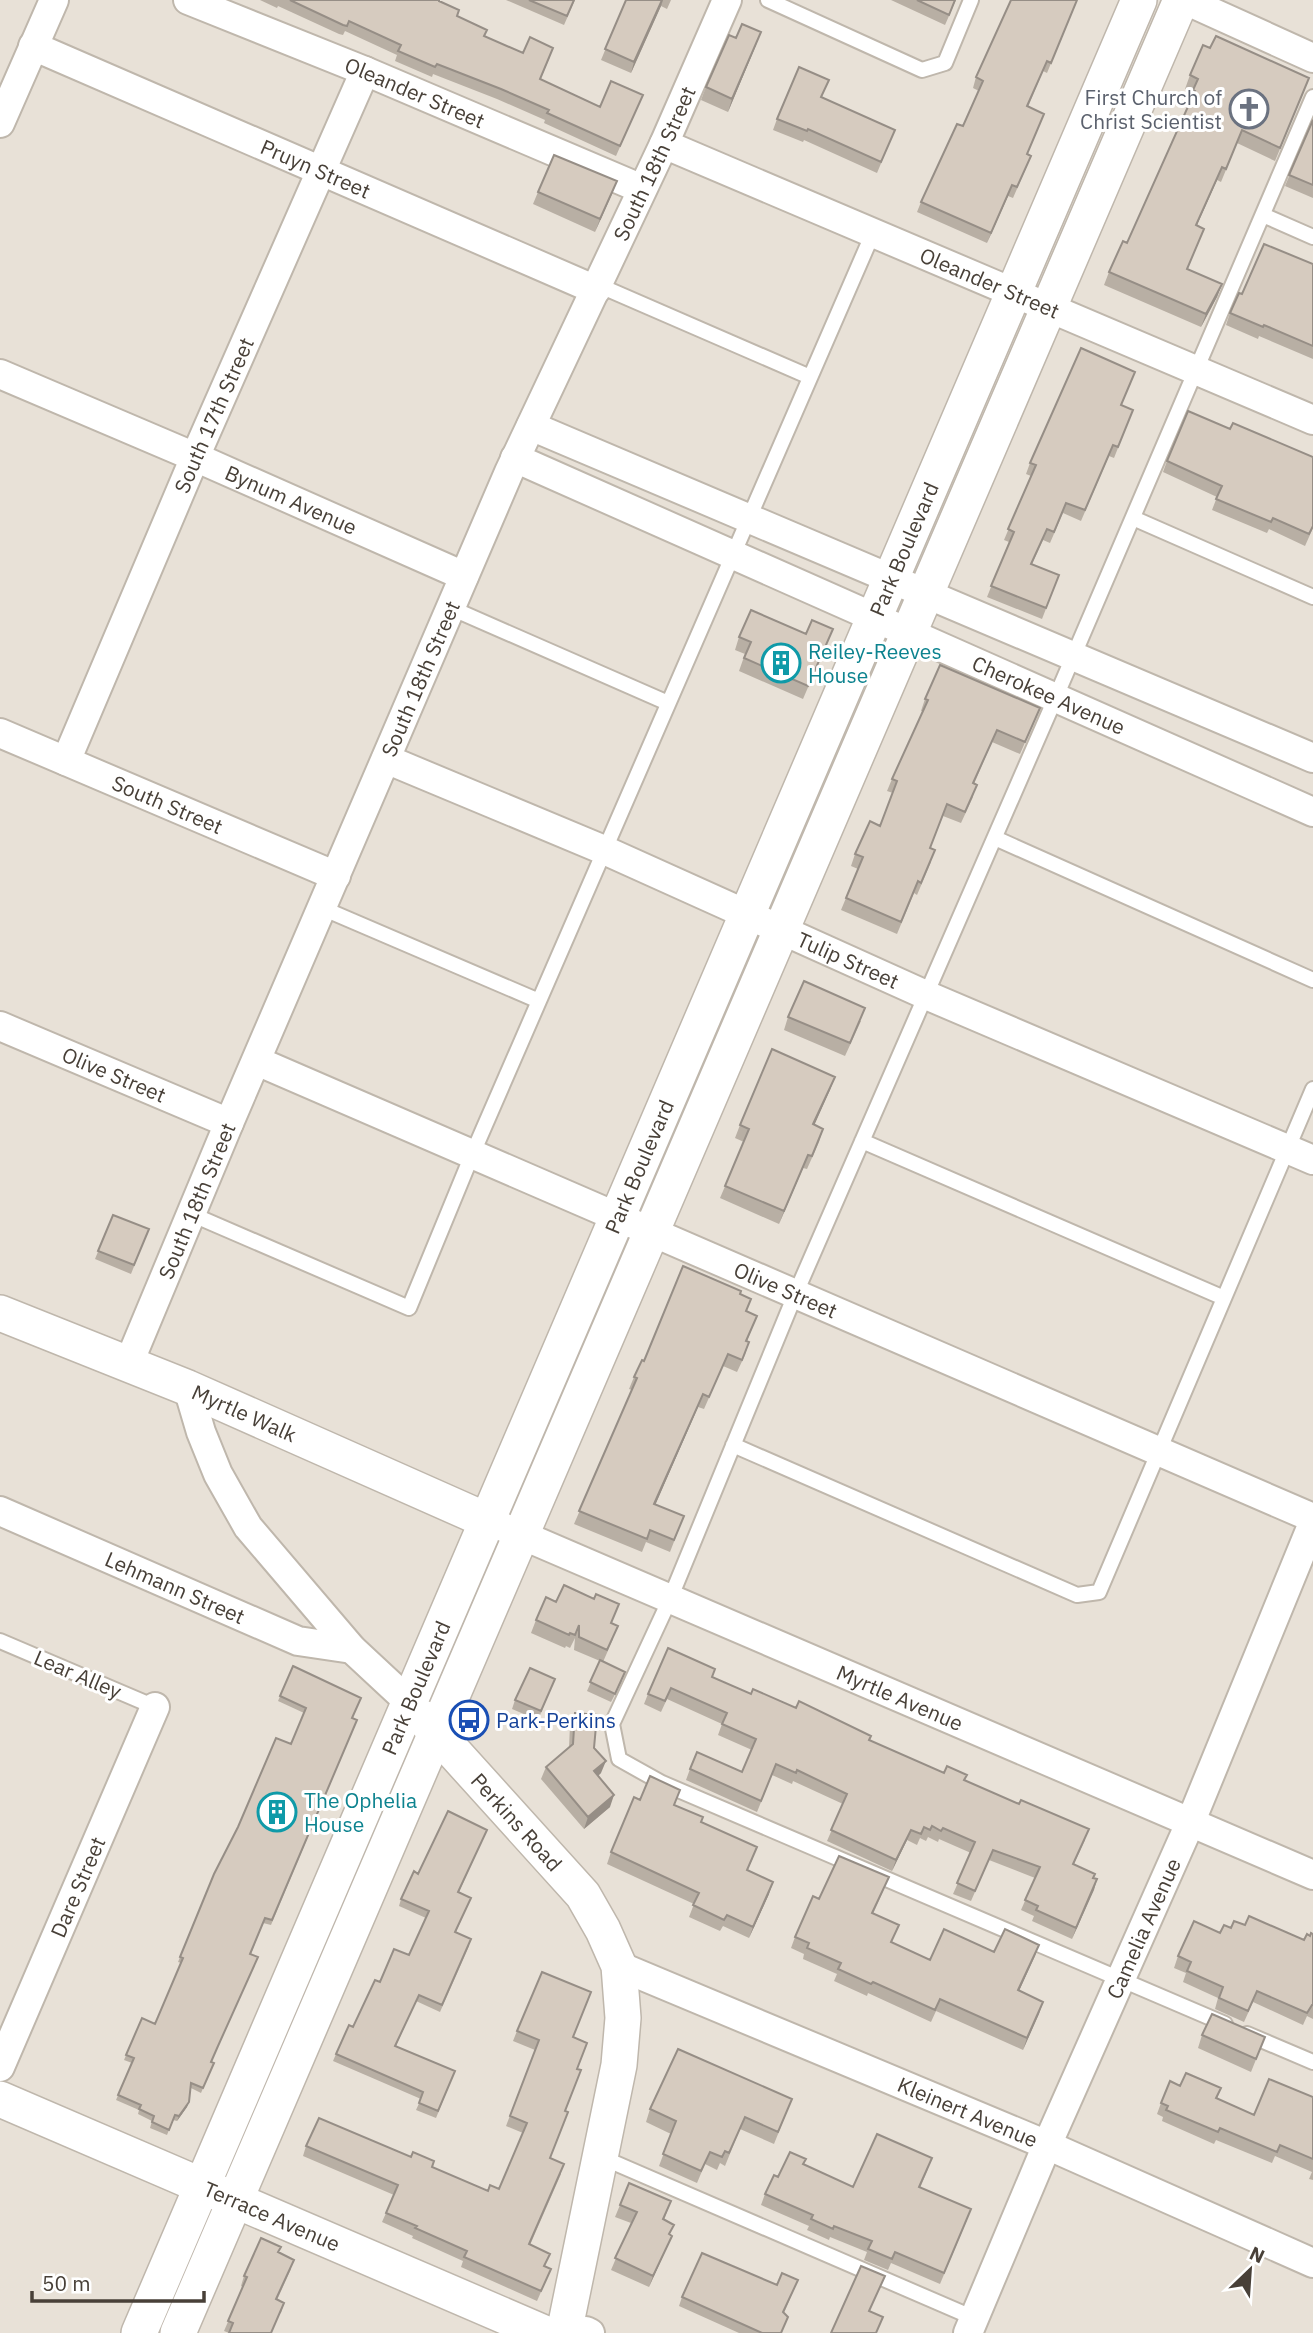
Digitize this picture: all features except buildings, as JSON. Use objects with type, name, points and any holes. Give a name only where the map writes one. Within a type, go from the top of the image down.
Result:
[{"type":"street","points":[[0,123],[7,90],[33,46],[54,0]]},
{"type":"street","name":"Oleander Street","points":[[188,0],[365,71],[642,189]]},
{"type":"street","name":"South 18th Street","points":[[128,1365],[515,458],[664,144],[727,0]]},
{"type":"street","name":"Park Boulevard","points":[[139,2333],[1139,0]]},
{"type":"street","points":[[178,2333],[1183,0],[1313,58]]},
{"type":"street","name":"Pruyn Street","points":[[33,46],[319,172],[597,288]]},
{"type":"street","name":"South 17th Street","points":[[66,761],[195,457],[365,71]]},
{"type":"street","name":"Oleander Street","points":[[664,144],[1313,420]]},
{"type":"street","name":"Bynum Avenue","points":[[0,374],[464,576]]},
{"type":"street","name":"Cherokee Avenue","points":[[530,426],[1313,758]]},
{"type":"street","name":"Cherokee Avenue","points":[[515,458],[1313,812]]},
{"type":"street","name":"South Street","points":[[0,733],[336,876]]},
{"type":"street","name":"Tulip Street","points":[[386,759],[604,850],[926,995],[1313,1160]]},
{"type":"street","name":"Olive Street","points":[[0,1026],[229,1123]]},
{"type":"street","name":"Olive Street","points":[[257,1061],[1313,1520]]},
{"type":"street","name":"Myrtle Walk","points":[[0,1313],[188,1388],[488,1521]]},
{"type":"street","name":"Perkins Road","points":[[188,1388],[201,1432],[218,1474],[248,1527],[352,1649],[409,1702],[583,1895],[619,1966],[623,2018],[620,2065],[564,2333]]},
{"type":"street","name":"Lehmann Street","points":[[0,1511],[298,1641],[352,1649]]},
{"type":"street","name":"Camelia Avenue","points":[[971,2325],[1047,2145],[1191,1821],[1313,1520]]},
{"type":"street","name":"Myrtle Avenue","points":[[488,1521],[1313,1875]]},
{"type":"street","name":"Dare Street","points":[[0,2067],[155,1707]]},
{"type":"street","name":"Kleinert Avenue","points":[[619,1966],[1047,2145],[1313,2263]]},
{"type":"street","name":"Terrace Avenue","points":[[0,2099],[544,2333]]},
{"type":"street","points":[[581,2333],[590,2333]]},
{"type":"lane","points":[[768,0],[922,69],[945,63],[971,0]]},
{"type":"lane","points":[[1313,97],[995,838],[795,1295],[670,1599],[612,1724],[619,1759],[662,1783],[1313,2062]]},
{"type":"lane","points":[[1263,215],[1313,237]]},
{"type":"lane","points":[[191,1214],[409,1308],[538,1001],[873,233]]},
{"type":"lane","points":[[597,288],[810,377]]},
{"type":"lane","points":[[1133,518],[1313,597]]},
{"type":"lane","points":[[451,608],[668,703]]},
{"type":"lane","points":[[995,838],[1313,980]]},
{"type":"lane","points":[[322,908],[538,1001]]},
{"type":"lane","points":[[733,1445],[1077,1595],[1098,1592],[1313,1089]]},
{"type":"lane","points":[[862,1141],[1224,1298]]},
{"type":"lane","name":"Lear Alley","points":[[0,1641],[155,1707]]},
{"type":"lane","points":[[601,2157],[971,2325]]},
{"type":"shaded area","points":[[0,0],[1313,0],[1313,2333],[0,2333]]},
{"type":"place","name":"First Church of Christ Scientist","points":[[1249,109]]},
{"type":"place","name":"Reiley-Reeves House","points":[[781,663]]},
{"type":"place","name":"Park-Perkins","points":[[469,1720]]},
{"type":"place","name":"The Ophelia House","points":[[277,1812]]}]
